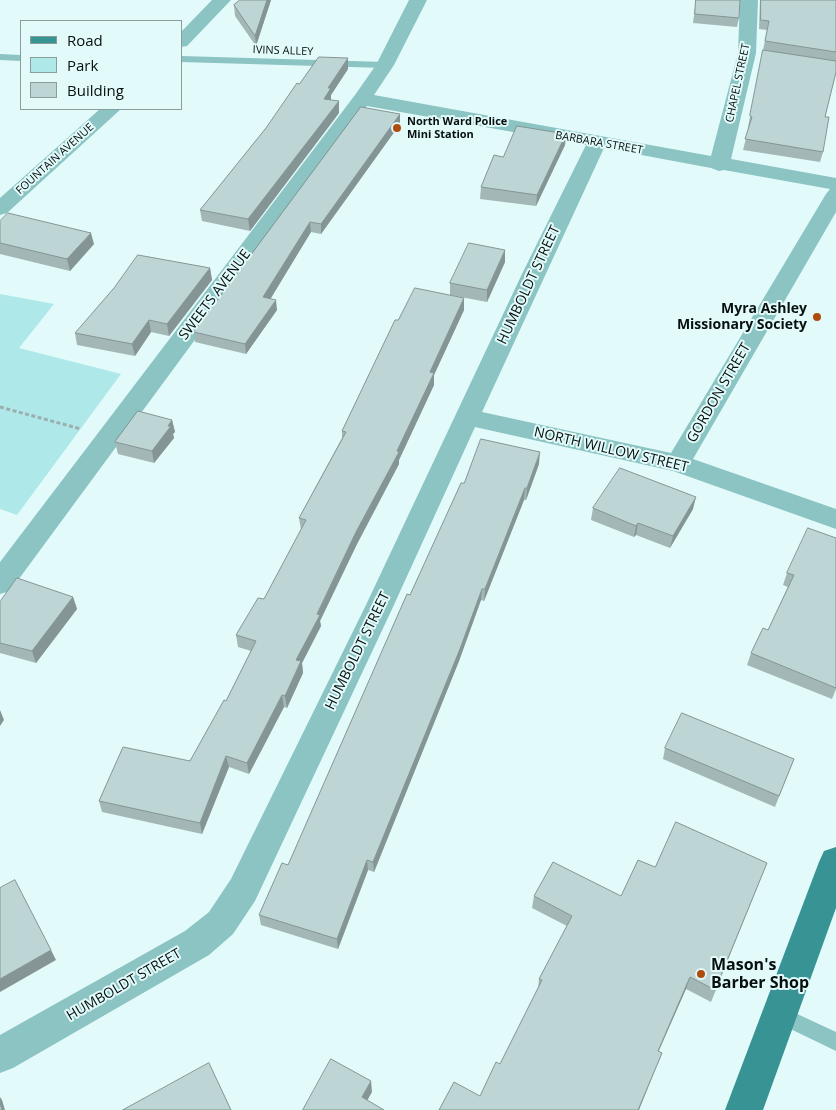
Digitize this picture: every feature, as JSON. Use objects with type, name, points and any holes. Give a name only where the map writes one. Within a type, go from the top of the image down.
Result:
[{"type":"main road","points":[[744,1110],[836,862]]},
{"type":"street","points":[[182,41],[222,0]]},
{"type":"street","name":"SWEETS AVENUE","points":[[0,583],[362,100],[385,65],[418,0]]},
{"type":"street","name":"CHAPEL STREET","points":[[720,165],[752,54],[749,0]]},
{"type":"street","name":"BARBARA STREET","points":[[362,100],[720,165],[836,184]]},
{"type":"street","name":"FOUNTAIN AVENUE","points":[[0,209],[110,110]]},
{"type":"street","name":"HUMBOLDT STREET","points":[[0,1055],[198,943],[221,923],[243,890],[597,142]]},
{"type":"street","name":"GORDON STREET","points":[[678,463],[836,194]]},
{"type":"street","name":"NORTH WILLOW STREET","points":[[468,418],[678,463],[836,519]]},
{"type":"lane","points":[[2,59],[20,58]]},
{"type":"lane","name":"IVINS ALLEY","points":[[182,59],[385,65]]},
{"type":"lane","points":[[780,1015],[836,1042]]},
{"type":"path","points":[[0,407],[110,437]]},
{"type":"green space","points":[[0,294],[54,304],[19,348],[121,374],[17,515],[0,509]]},
{"type":"building","points":[[240,0],[267,0],[255,36],[234,5]]},
{"type":"building","points":[[696,0],[740,0],[739,18],[695,14]]},
{"type":"building","points":[[761,0],[836,0],[836,52],[765,41],[769,21],[761,20]]},
{"type":"building","points":[[763,50],[836,61],[836,72],[825,117],[829,117],[823,152],[745,139],[752,117],[750,116]]},
{"type":"building","points":[[319,57],[348,58],[328,88],[331,88],[324,99],[339,101],[248,219],[200,210],[266,128],[297,83],[299,84]]},
{"type":"building","points":[[361,107],[400,114],[321,224],[310,222],[263,297],[276,300],[245,344],[194,332]]},
{"type":"building","points":[[517,126],[566,134],[537,195],[481,187],[494,155],[503,157]]},
{"type":"building","points":[[8,213],[91,233],[67,259],[0,243],[0,221]]},
{"type":"building","points":[[469,243],[505,250],[487,290],[450,283]]},
{"type":"building","points":[[138,255],[210,268],[167,324],[149,320],[132,344],[75,333],[114,288]]},
{"type":"building","points":[[415,288],[464,298],[430,372],[434,373],[397,451],[399,452],[356,532],[317,614],[320,615],[296,660],[301,661],[285,696],[282,695],[247,763],[226,756],[200,823],[99,801],[123,747],[190,761],[224,700],[226,701],[256,641],[236,635],[258,598],[264,599],[306,520],[299,518],[346,432],[342,431],[395,320],[398,320]]},
{"type":"building","points":[[138,411],[172,420],[168,426],[171,426],[152,451],[115,442]]},
{"type":"building","points":[[481,439],[540,452],[485,589],[482,589],[460,649],[373,862],[367,860],[337,939],[259,915],[282,863],[288,865],[407,594],[410,595],[461,483],[464,483]]},
{"type":"building","points":[[620,468],[696,497],[673,536],[638,523],[636,526],[593,508]]},
{"type":"building","points":[[808,528],[836,538],[836,688],[751,653],[763,628],[768,630],[794,575],[787,573]]},
{"type":"building","points":[[17,578],[73,597],[32,651],[0,643],[0,602]]},
{"type":"building","points":[[682,713],[794,759],[779,796],[665,748]]},
{"type":"building","points":[[676,822],[767,863],[715,990],[690,977],[658,1051],[662,1053],[638,1110],[439,1110],[454,1082],[480,1096],[496,1062],[500,1064],[542,980],[539,979],[572,916],[534,896],[553,862],[621,896],[638,860],[655,867]]},
{"type":"building","points":[[15,880],[51,950],[0,979],[0,888]]},
{"type":"building","points":[[331,1059],[371,1081],[362,1097],[384,1110],[303,1110]]},
{"type":"building","points":[[209,1063],[231,1110],[123,1110]]},
{"type":"place","name":"North Ward Police Mini Station","points":[[397,128]]},
{"type":"place","name":"Myra Ashley Missionary Society","points":[[817,317]]},
{"type":"place","name":"Mason's Barber Shop","points":[[701,974]]}]
